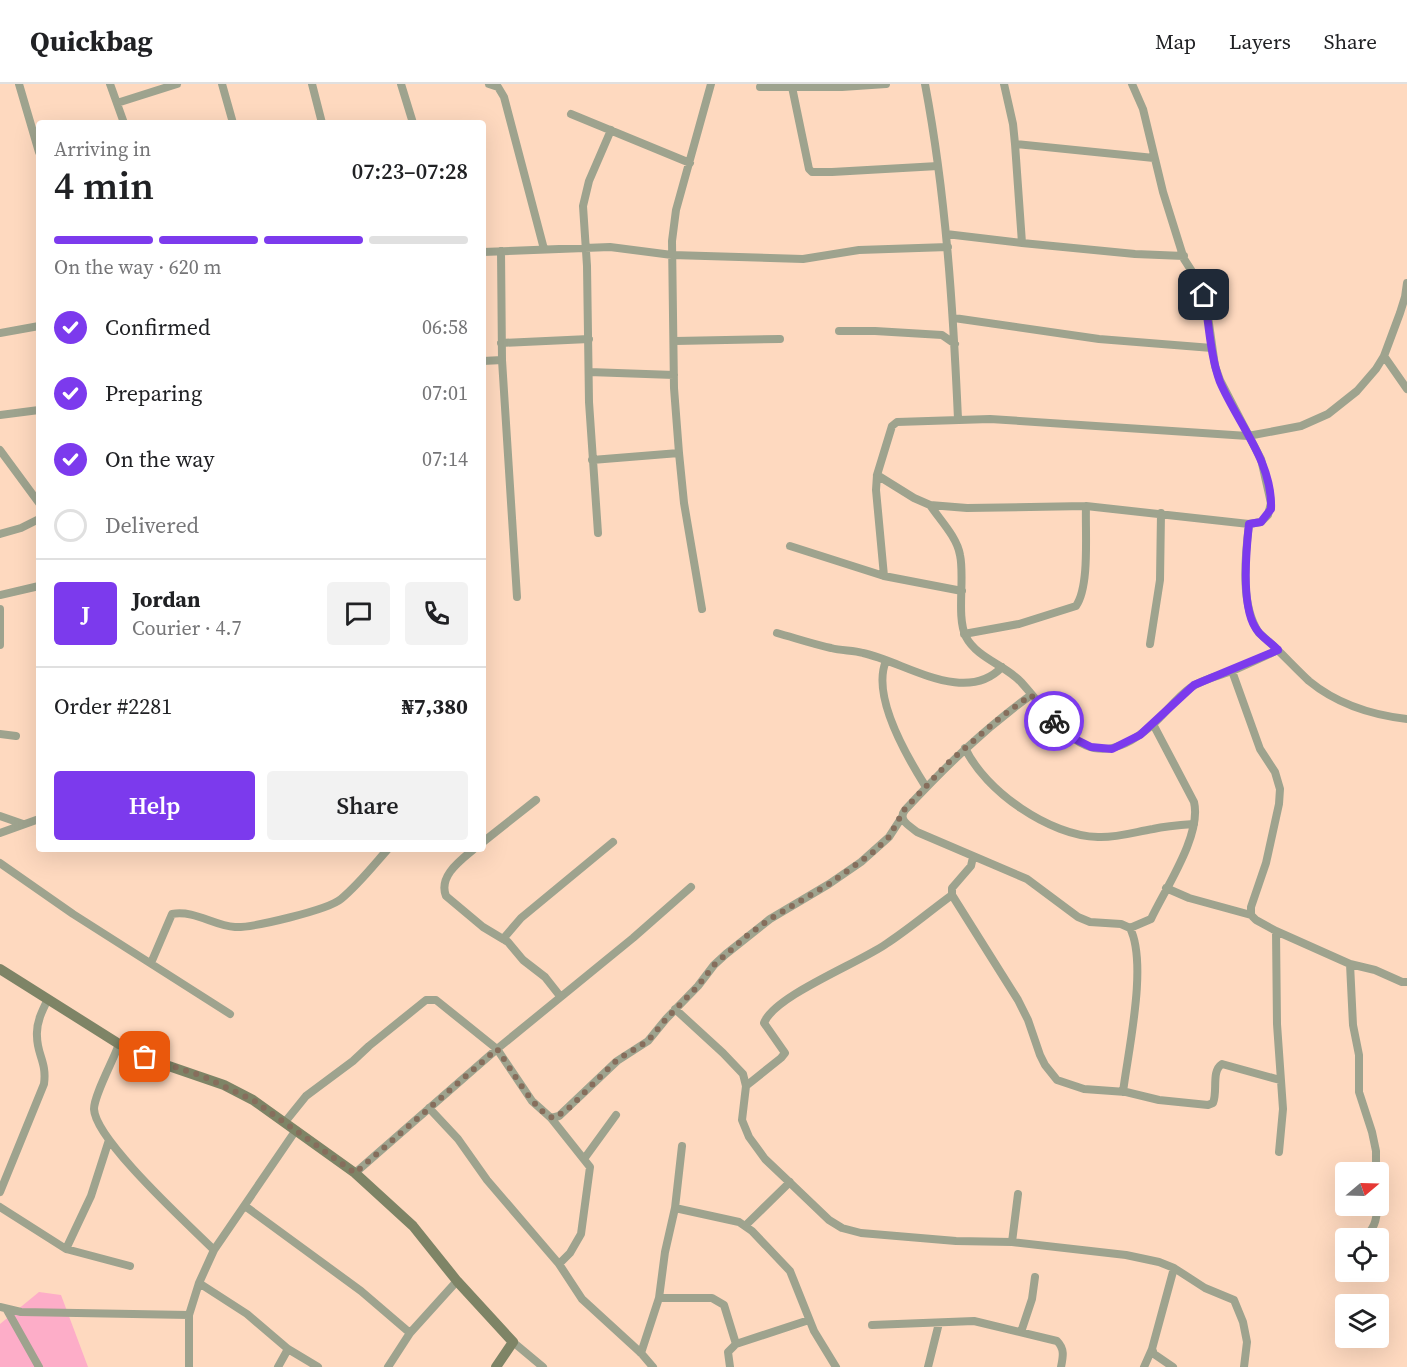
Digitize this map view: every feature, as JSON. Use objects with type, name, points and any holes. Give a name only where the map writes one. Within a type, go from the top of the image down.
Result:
[{"type":"street","points":[[19,84],[36,142]]},
{"type":"street","points":[[110,84],[123,120]]},
{"type":"street","points":[[117,103],[177,84]]},
{"type":"street","points":[[222,84],[232,120]]},
{"type":"street","points":[[312,84],[321,120]]},
{"type":"street","points":[[401,84],[412,120]]},
{"type":"street","points":[[489,84],[498,87],[504,97],[544,249]]},
{"type":"street","points":[[760,87],[886,84]]},
{"type":"street","points":[[924,84],[938,166],[948,246],[954,318],[958,419]]},
{"type":"street","points":[[1004,84],[1013,124],[1022,243]]},
{"type":"street","points":[[877,475],[930,505],[968,508],[1086,506],[1249,524],[1261,522],[1268,515],[1271,503],[1262,459],[1220,380],[1202,287],[1184,256],[1154,158],[1143,109],[1132,84]]},
{"type":"street","points":[[702,609],[684,503],[679,453],[672,255],[673,224],[709,85]]},
{"type":"street","points":[[792,87],[808,169],[812,172],[938,166]]},
{"type":"street","points":[[571,114],[690,163]]},
{"type":"street","points":[[598,533],[592,460],[587,266],[583,206],[585,194],[611,130]]},
{"type":"street","points":[[1015,144],[1154,158]]},
{"type":"street","points":[[946,234],[1135,254],[1184,256]]},
{"type":"street","points":[[486,252],[610,247],[672,255],[803,259],[859,250],[948,246]]},
{"type":"street","points":[[501,251],[501,343],[517,597]]},
{"type":"street","points":[[884,576],[876,490],[877,475],[894,423],[958,419],[1026,421],[1248,436],[1301,426],[1328,414],[1357,391],[1376,369],[1384,356],[1405,297],[1407,283]]},
{"type":"street","points":[[954,318],[1099,339],[1212,348]]},
{"type":"street","points":[[0,333],[36,327]]},
{"type":"street","points":[[839,331],[942,335],[954,330]]},
{"type":"street","points":[[942,335],[955,344]]},
{"type":"street","points":[[501,343],[589,339]]},
{"type":"street","points":[[675,341],[780,339]]},
{"type":"street","points":[[1384,356],[1407,389]]},
{"type":"street","points":[[486,361],[502,360]]},
{"type":"street","points":[[589,372],[675,375]]},
{"type":"street","points":[[0,415],[36,410]]},
{"type":"street","points":[[0,450],[36,499]]},
{"type":"street","points":[[592,460],[679,453]]},
{"type":"street","points":[[930,505],[958,546],[963,573],[964,634],[973,648],[1013,674],[1064,731],[1091,747],[1112,749],[1140,735],[1194,685],[1278,650]]},
{"type":"street","points":[[964,634],[1019,624],[1076,606],[1081,597],[1084,580],[1086,506]]},
{"type":"street","points":[[1150,645],[1160,580],[1161,513]]},
{"type":"street","points":[[0,534],[36,520]]},
{"type":"street","points":[[1249,524],[1245,557],[1250,617],[1258,633],[1326,694],[1372,714],[1407,719]]},
{"type":"street","points":[[790,546],[884,576],[962,591]]},
{"type":"street","points":[[0,595],[36,587]]},
{"type":"street","points":[[0,609],[0,645]]},
{"type":"street","points":[[777,633],[831,648],[865,653],[921,674],[957,682],[984,681],[995,675],[1002,667]]},
{"type":"street","points":[[886,661],[882,674],[887,710],[904,751],[926,787]]},
{"type":"street","points":[[1232,670],[1260,749],[1275,772],[1280,789],[1279,804],[1266,863],[1251,907],[1251,915]]},
{"type":"street","points":[[551,1118],[565,1112],[617,1060],[648,1041],[714,965],[741,941],[770,919],[861,862],[889,837],[904,810],[965,748],[1031,695]]},
{"type":"street","points":[[902,817],[903,821],[917,831],[1027,879],[1078,917],[1090,922],[1121,924],[1130,928],[1151,919],[1186,847],[1196,811],[1194,802],[1153,724]]},
{"type":"street","points":[[0,734],[16,736]]},
{"type":"street","points":[[965,748],[971,761],[1002,793],[1016,804],[1066,831],[1083,836],[1101,837],[1194,824]]},
{"type":"street","points":[[486,840],[536,800]]},
{"type":"street","points":[[0,816],[23,824]]},
{"type":"street","points":[[0,833],[36,820]]},
{"type":"street","points":[[503,939],[521,918],[613,842]]},
{"type":"street","points":[[151,963],[172,914],[207,918],[233,927],[254,925],[327,907],[340,900],[385,852]]},
{"type":"street","points":[[471,852],[447,876],[444,883],[445,893],[459,908],[503,939],[523,960],[545,977],[560,996]]},
{"type":"street","points":[[973,857],[970,866],[952,888],[952,895],[1018,999],[1040,1055],[1050,1073],[1063,1083],[1084,1089],[1123,1092],[1159,1100],[1211,1104],[1216,1096],[1217,1067],[1222,1064],[1280,1080]]},
{"type":"street","points":[[0,863],[81,919],[230,1014]]},
{"type":"street","points":[[355,1173],[497,1049],[692,887]]},
{"type":"street","points":[[1166,888],[1190,898],[1251,915],[1276,931],[1350,964],[1375,970],[1407,982]]},
{"type":"street","points":[[746,1086],[785,1053],[764,1023],[779,1004],[887,944],[952,895]]},
{"type":"street","points":[[1123,1092],[1137,988],[1130,928]]},
{"type":"street","points":[[1276,931],[1277,1024],[1283,1109],[1279,1152]]},
{"type":"street","points":[[1350,964],[1353,1024],[1359,1055],[1359,1092],[1372,1132],[1376,1162]]},
{"type":"street","points":[[0,969],[119,1044],[160,1063],[224,1085],[253,1100],[355,1173],[413,1226],[457,1281],[513,1342],[543,1367]]},
{"type":"street","points":[[0,1192],[44,1084],[44,1062],[37,1035],[38,1022],[48,999]]},
{"type":"street","points":[[285,1122],[306,1096],[353,1061],[426,1000],[436,1000],[497,1049],[532,1101],[551,1118],[590,1167],[582,1234],[559,1264]]},
{"type":"street","points":[[675,1009],[739,1069],[746,1086],[742,1114],[744,1129],[765,1159],[829,1220],[842,1228],[861,1233],[956,1241],[1012,1242],[1126,1255],[1159,1262],[1205,1288],[1234,1300],[1243,1322],[1247,1342],[1244,1367]]},
{"type":"street","points":[[119,1044],[94,1104],[95,1116],[109,1140],[138,1175],[214,1250]]},
{"type":"street","points":[[429,1108],[458,1139],[487,1180],[559,1264],[582,1299],[641,1353],[653,1367]]},
{"type":"street","points":[[584,1159],[616,1115]]},
{"type":"street","points":[[189,1367],[189,1316],[199,1283],[214,1250],[296,1130]]},
{"type":"street","points":[[66,1249],[92,1196],[109,1140]]},
{"type":"street","points":[[641,1353],[658,1298],[675,1208],[682,1146]]},
{"type":"street","points":[[746,1225],[790,1182]]},
{"type":"street","points":[[1012,1242],[1018,1194]]},
{"type":"street","points":[[245,1206],[361,1291],[410,1333]]},
{"type":"street","points":[[0,1207],[66,1249],[129,1266]]},
{"type":"street","points":[[675,1208],[746,1225],[790,1271],[814,1331],[836,1367]]},
{"type":"street","points":[[1144,1367],[1152,1349],[1174,1269]]},
{"type":"street","points":[[1020,1332],[1032,1299],[1035,1277]]},
{"type":"street","points":[[388,1367],[410,1333],[457,1281]]},
{"type":"street","points":[[199,1283],[247,1314],[288,1349],[318,1367]]},
{"type":"street","points":[[658,1298],[712,1298],[719,1301],[724,1305],[736,1344]]},
{"type":"street","points":[[3,1308],[21,1312],[189,1316]]},
{"type":"street","points":[[3,1308],[39,1367]]},
{"type":"street","points":[[730,1367],[728,1352],[736,1344],[809,1320]]},
{"type":"street","points":[[872,1325],[974,1321],[1058,1341],[1062,1346],[1061,1367]]},
{"type":"street","points":[[928,1367],[939,1323]]},
{"type":"street","points":[[496,1367],[513,1342]]},
{"type":"street","points":[[278,1367],[288,1349]]},
{"type":"street","points":[[1152,1349],[1154,1354],[1173,1367]]},
{"type":"shaded area","points":[[39,1292],[61,1295],[88,1367],[0,1367],[0,1324]]},
{"type":"way so far","points":[[145,1057],[202,1076],[253,1100],[355,1173],[497,1049],[532,1101],[547,1116],[555,1118],[570,1107],[617,1060],[648,1041],[714,965],[748,935],[841,876],[882,844],[902,817],[904,810],[948,763],[1001,717],[1031,695],[1054,721]]},
{"type":"route","points":[[1054,721],[1064,731],[1091,747],[1112,749],[1140,735],[1194,685],[1278,650],[1258,633],[1253,625],[1247,589],[1245,557],[1249,524],[1261,522],[1271,509],[1266,478],[1262,459],[1228,398],[1215,366],[1204,295]]}]
